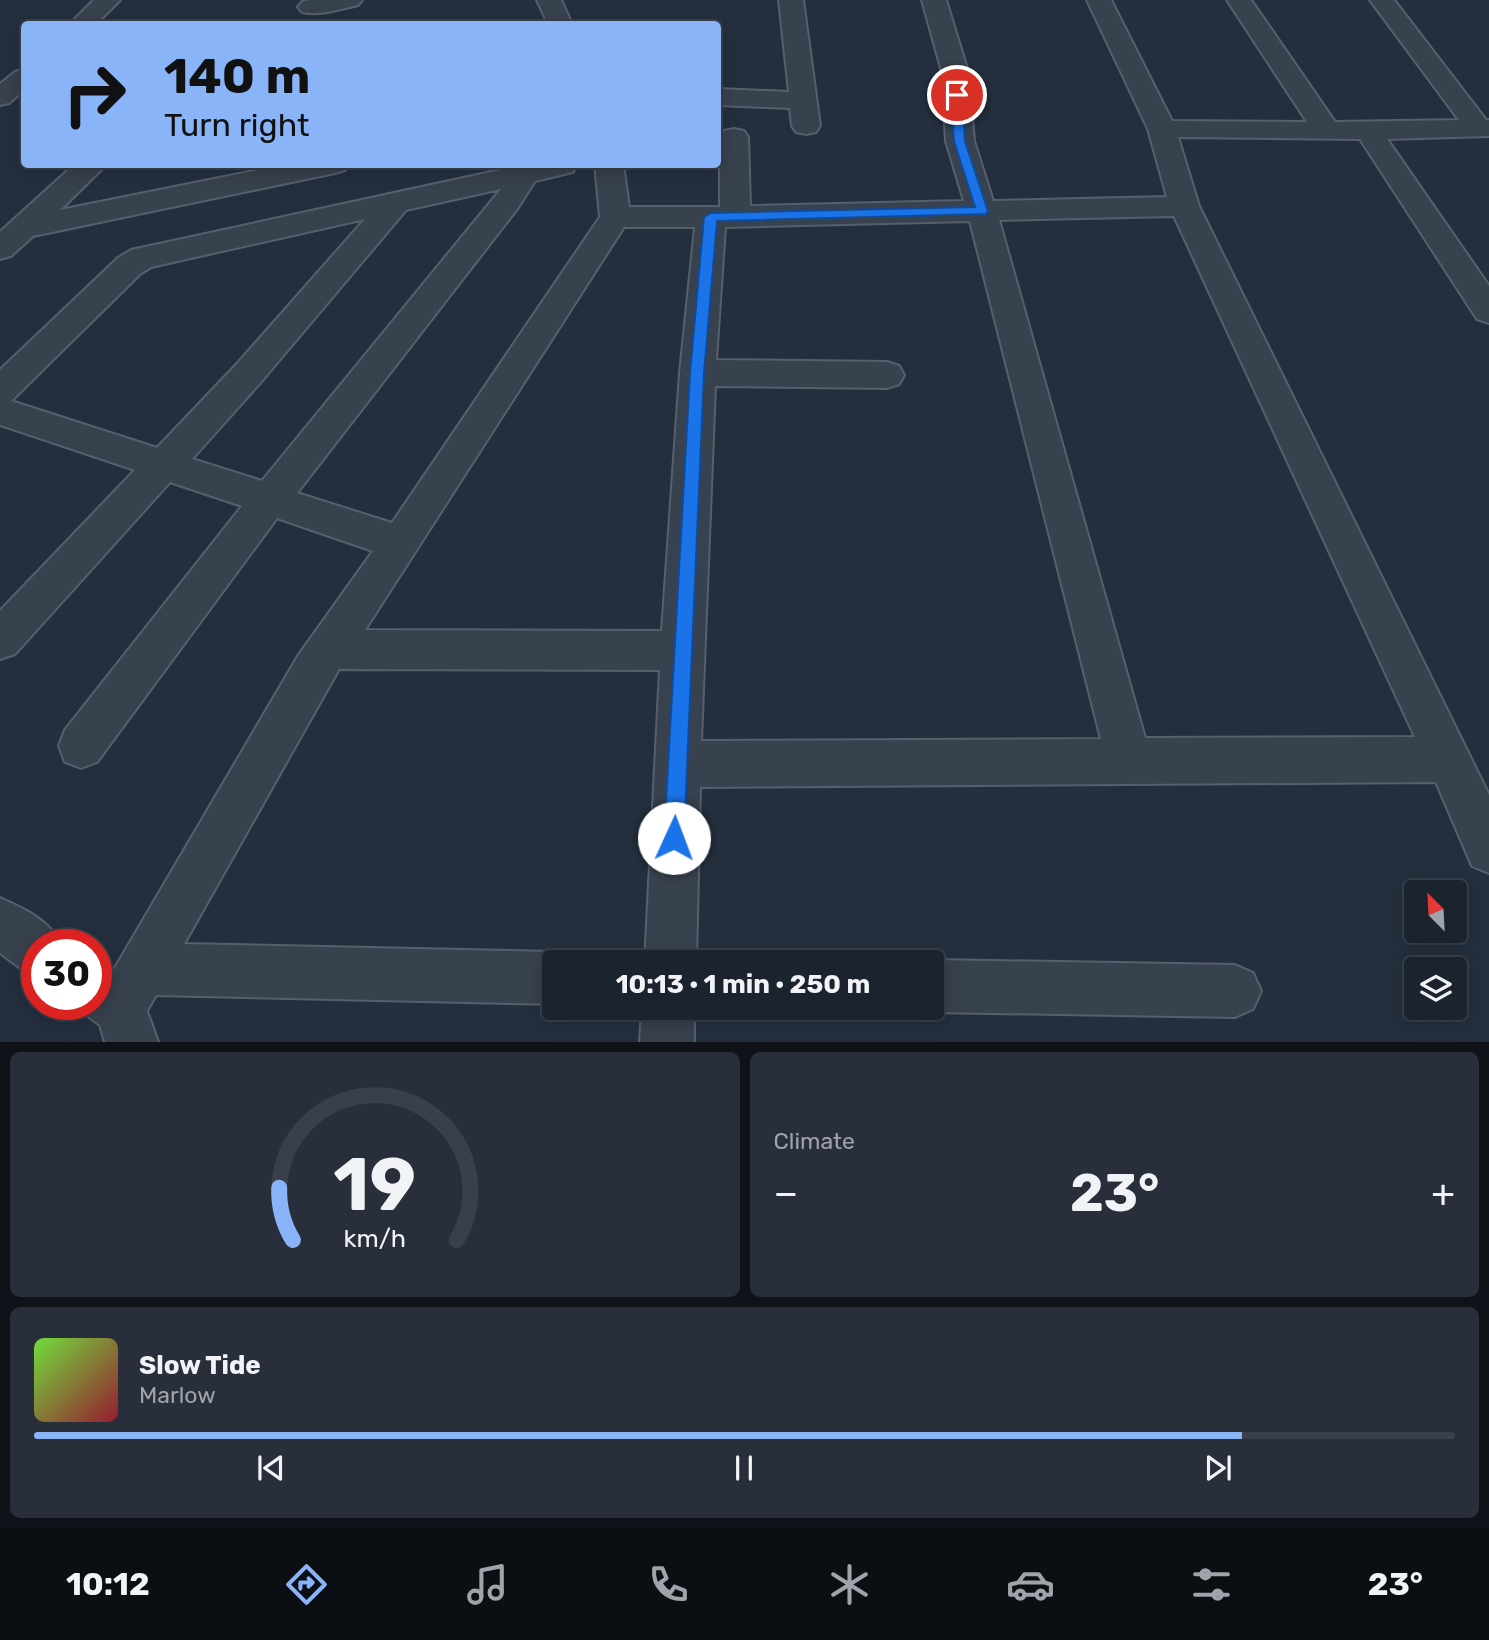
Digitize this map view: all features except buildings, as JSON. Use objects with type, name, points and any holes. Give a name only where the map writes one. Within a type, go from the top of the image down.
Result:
[{"type":"street","points":[[85,21],[108,0]]},
{"type":"street","points":[[549,0],[559,21]]},
{"type":"street","points":[[721,98],[804,113],[791,0]]},
{"type":"street","points":[[934,0],[955,72],[960,141],[982,211],[1129,761]]},
{"type":"street","points":[[1099,0],[1162,129],[1184,206],[1449,759],[1489,849]]},
{"type":"street","points":[[1239,0],[1326,130]]},
{"type":"street","points":[[1382,0],[1483,128]]},
{"type":"street","points":[[310,7],[343,9]]},
{"type":"street","points":[[0,97],[21,79]]},
{"type":"street","points":[[0,97],[21,101]]},
{"type":"street","points":[[1162,129],[1368,131],[1483,128]]},
{"type":"street","points":[[1368,131],[1489,311]]},
{"type":"street","points":[[670,950],[681,651],[697,373],[734,136]]},
{"type":"street","points":[[0,250],[89,168]]},
{"type":"street","points":[[26,227],[315,168]]},
{"type":"street","points":[[0,391],[129,266],[142,258],[555,168]]},
{"type":"street","points":[[123,1002],[313,670],[401,543],[615,217],[609,168]]},
{"type":"street","points":[[81,746],[268,500],[507,202],[525,175]]},
{"type":"street","points":[[0,640],[248,374],[395,204]]},
{"type":"street","points":[[615,217],[1184,206]]},
{"type":"street","points":[[697,373],[887,374]]},
{"type":"street","points":[[0,411],[401,543]]},
{"type":"street","points":[[328,649],[681,651]]},
{"type":"street","points":[[677,764],[1449,759]]},
{"type":"street","points":[[0,923],[21,938]]},
{"type":"street","points":[[123,1002],[542,979]]},
{"type":"street","points":[[944,986],[1235,991]]},
{"type":"street","points":[[667,1041],[668,1020]]},
{"type":"route","points":[[674,838],[681,651],[697,373],[711,217],[982,211],[960,141],[957,95]]}]
